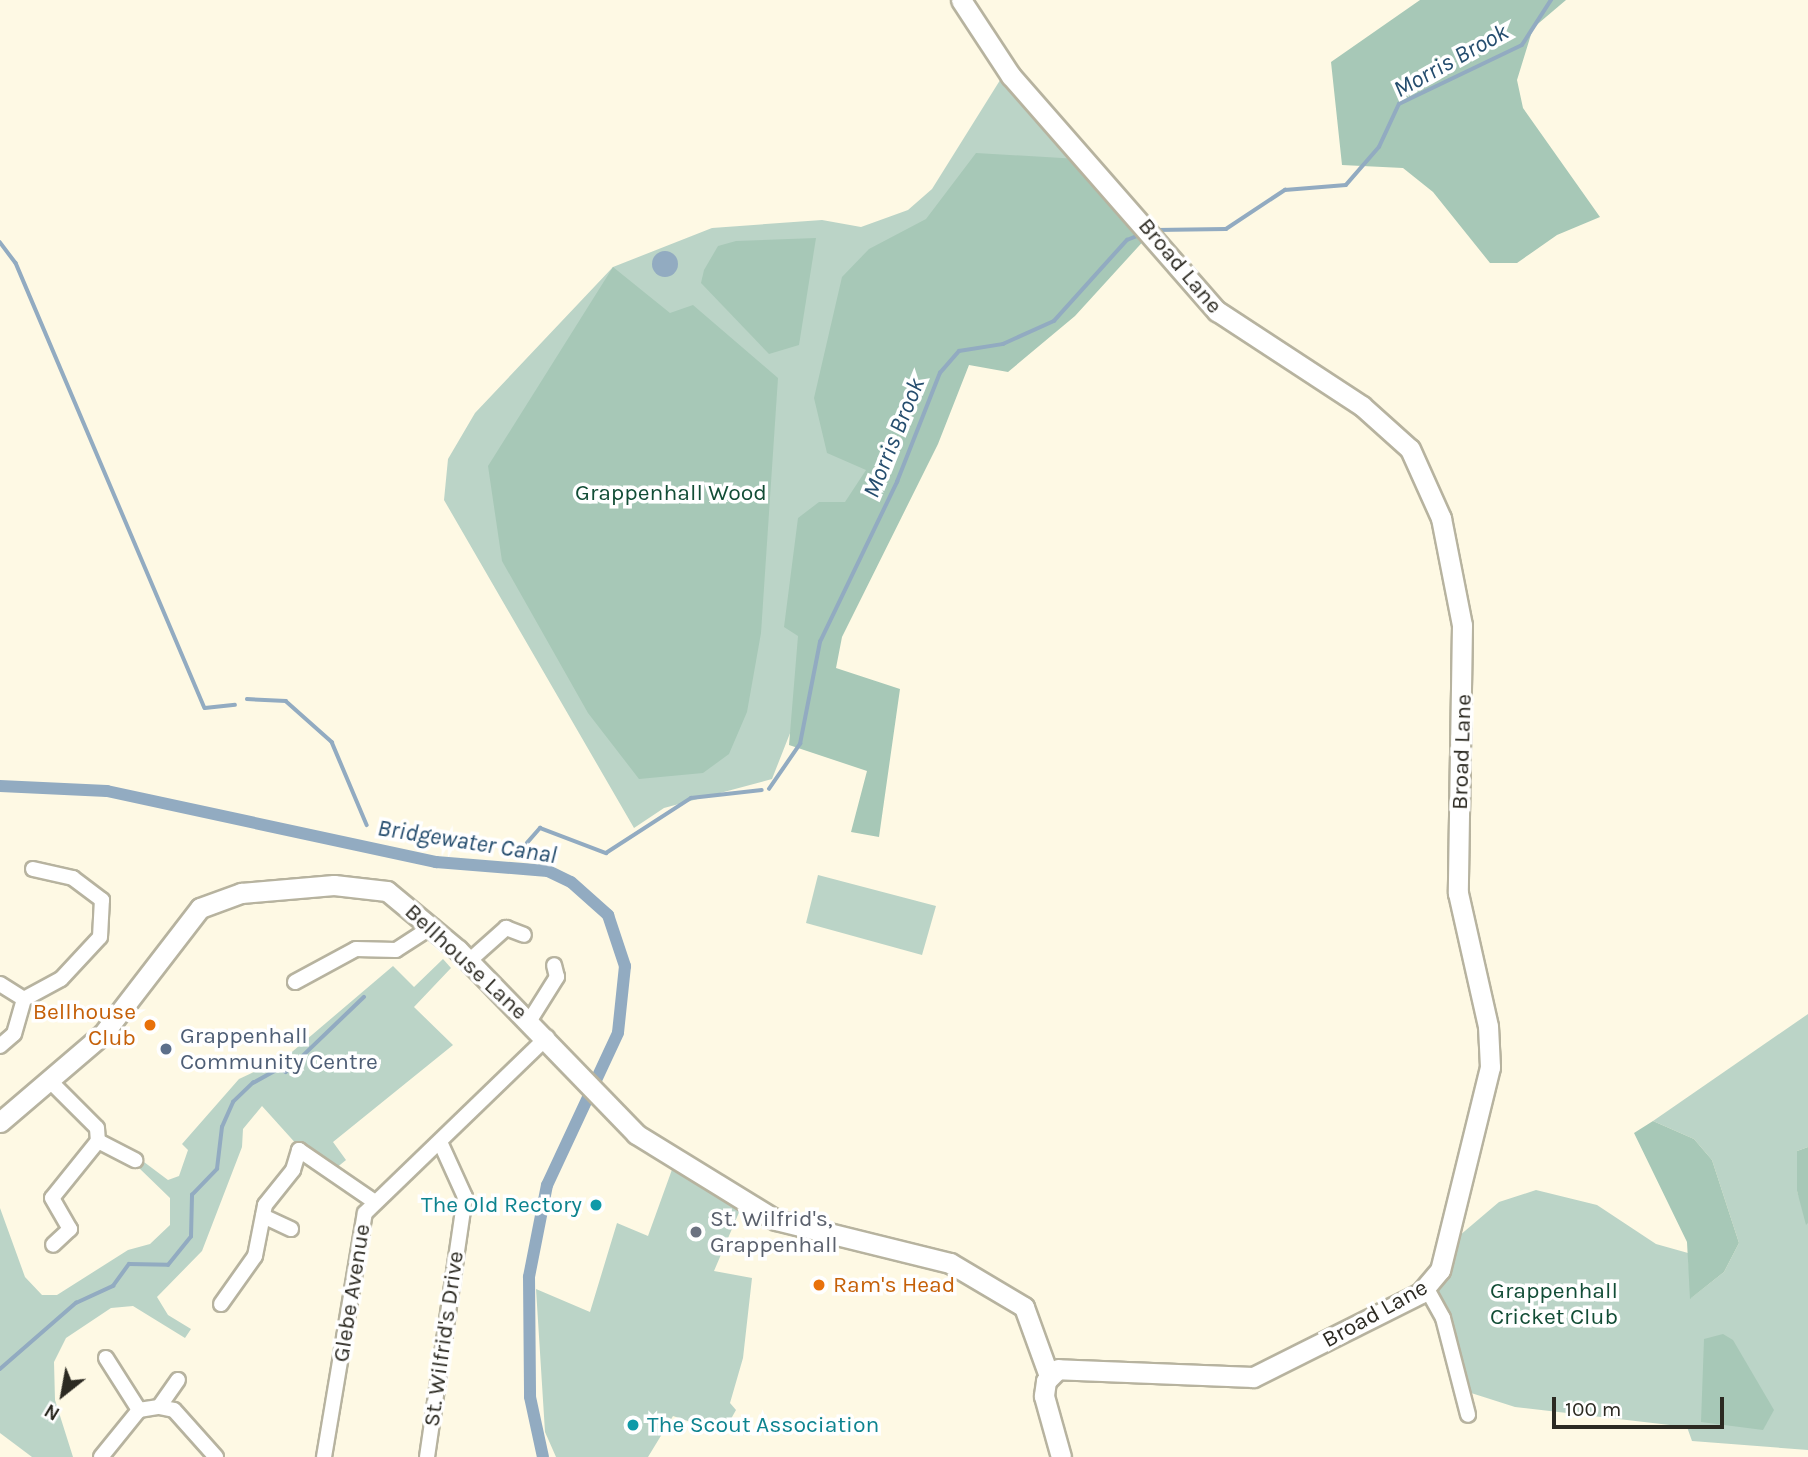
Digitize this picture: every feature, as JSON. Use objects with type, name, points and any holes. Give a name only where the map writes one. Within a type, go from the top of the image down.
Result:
[{"type":"street","name":"Broad Lane","points":[[961,0],[1011,76],[1141,219],[1229,323],[1396,433],[1429,485],[1450,550],[1464,675],[1458,893],[1488,1026],[1490,1068],[1444,1260],[1427,1289],[1244,1379],[1069,1366],[1049,1376]]},
{"type":"street","points":[[0,1046],[14,1034],[24,999],[61,979],[100,937],[102,900],[72,878],[33,869]]},
{"type":"street","name":"Bellhouse Lane","points":[[0,1122],[50,1080],[130,1003],[191,918],[219,898],[359,885],[387,891],[433,926],[547,1037],[587,1084],[655,1147],[738,1191],[776,1220],[950,1263],[1024,1307],[1049,1376]]},
{"type":"street","points":[[295,982],[356,949],[396,950],[433,926]]},
{"type":"street","points":[[469,961],[506,928],[524,935]]},
{"type":"street","points":[[530,1020],[558,977],[554,965]]},
{"type":"street","points":[[0,984],[24,999]]},
{"type":"street","name":"Glebe Avenue","points":[[324,1457],[365,1213],[547,1037]]},
{"type":"street","points":[[50,1080],[97,1128],[98,1141],[52,1198],[70,1229],[53,1245]]},
{"type":"street","points":[[98,1141],[135,1160]]},
{"type":"street","name":"St. Wilfrid's Drive","points":[[428,1457],[465,1197],[440,1142]]},
{"type":"street","points":[[221,1304],[255,1256],[263,1216],[299,1150],[375,1202]]},
{"type":"street","points":[[263,1216],[291,1229]]},
{"type":"street","points":[[1427,1289],[1443,1318],[1468,1415]]},
{"type":"street","points":[[106,1358],[139,1410]]},
{"type":"street","points":[[1049,1376],[1044,1396],[1061,1457]]},
{"type":"street","points":[[159,1407],[178,1380]]},
{"type":"street","points":[[101,1457],[139,1410],[159,1407],[174,1410],[216,1457]]},
{"type":"green space","points":[[1420,0],[1566,0],[1533,28],[1517,80],[1523,108],[1600,217],[1557,235],[1517,263],[1490,263],[1433,192],[1403,168],[1342,165],[1331,62]]},
{"type":"green space","name":"Grappenhall Wood","points":[[1002,77],[1079,159],[964,361],[831,629],[772,779],[664,808],[634,828],[444,500],[448,459],[475,413],[613,267],[712,228],[822,220],[861,227],[908,210],[932,189]]},
{"type":"green space","points":[[976,153],[1079,159],[1148,236],[1075,316],[1008,372],[969,365],[938,444],[842,637],[836,668],[900,689],[879,837],[851,832],[867,771],[789,745],[798,636],[784,627],[798,518],[819,502],[845,502],[866,470],[827,453],[814,398],[842,277],[869,249],[926,219]]},
{"type":"green space","points":[[816,238],[799,345],[769,354],[701,283],[704,270],[718,246],[736,241]]},
{"type":"green space","points":[[613,267],[670,313],[693,305],[778,378],[761,633],[747,712],[729,754],[703,773],[639,779],[588,713],[502,561],[488,466]]},
{"type":"green space","points":[[818,875],[936,906],[922,955],[806,923]]},
{"type":"green space","points":[[443,959],[451,968],[414,1007],[453,1045],[333,1142],[346,1160],[335,1169],[299,1147],[262,1106],[243,1129],[242,1147],[202,1251],[157,1297],[168,1315],[191,1329],[185,1338],[133,1306],[111,1308],[66,1338],[54,1362],[55,1400],[73,1457],[32,1457],[0,1433],[0,1208],[25,1277],[42,1295],[57,1295],[128,1250],[150,1244],[170,1225],[170,1198],[138,1167],[140,1159],[168,1180],[179,1176],[188,1150],[182,1144],[239,1079],[286,1057],[393,966],[414,987]]},
{"type":"green space","name":"Grappenhall Cricket Club","points":[[1808,1014],[1808,1147],[1797,1151],[1797,1191],[1808,1223],[1808,1450],[1692,1441],[1687,1427],[1515,1407],[1468,1392],[1446,1305],[1436,1292],[1459,1236],[1499,1202],[1536,1190],[1597,1205],[1656,1244],[1688,1253],[1691,1298],[1724,1272],[1739,1243],[1712,1160],[1694,1139],[1653,1121]]},
{"type":"green space","points":[[1653,1121],[1694,1139],[1712,1160],[1739,1243],[1724,1272],[1690,1299],[1687,1242],[1634,1133]]},
{"type":"green space","points":[[1808,1147],[1806,1225],[1797,1191],[1797,1151]]},
{"type":"green space","points":[[674,1164],[743,1203],[714,1271],[752,1278],[743,1358],[730,1403],[736,1410],[723,1433],[673,1416],[648,1457],[556,1457],[545,1432],[536,1289],[590,1312],[617,1223],[648,1236]]},
{"type":"green space","points":[[1723,1334],[1733,1340],[1774,1410],[1763,1430],[1701,1422],[1704,1339]]},
{"type":"water","points":[[665,251],[674,255],[678,264],[674,273],[665,277],[656,273],[652,264],[656,255]]},
{"type":"waterway","name":"Morris Brook","points":[[1156,230],[1226,229],[1285,190],[1346,185],[1379,147],[1399,104],[1522,45],[1551,0]]},
{"type":"waterway","name":"Morris Brook","points":[[769,789],[800,744],[820,642],[897,482],[940,373],[959,351],[1003,344],[1054,321],[1127,240],[1142,234]]},
{"type":"waterway","points":[[0,242],[16,263],[205,708],[235,705]]},
{"type":"waterway","points":[[247,699],[286,701],[332,742],[367,825]]},
{"type":"waterway","name":"Bridgewater Canal","points":[[0,786],[107,791],[436,862],[548,871],[571,882],[608,915],[625,966],[618,1033],[547,1185],[529,1277],[530,1397],[543,1457]]},
{"type":"waterway","name":"Morris Brook","points":[[527,843],[540,828],[606,853],[691,798],[762,790]]},
{"type":"waterway","name":"Morris Brook","points":[[0,1369],[76,1303],[113,1286],[129,1264],[168,1265],[191,1237],[192,1195],[217,1169],[222,1127],[233,1102],[253,1083],[280,1068],[286,1072],[364,997]]},
{"type":"place","name":"Bellhouse Club","points":[[150,1025]]},
{"type":"place","name":"Grappenhall Community Centre","points":[[166,1049]]},
{"type":"place","name":"The Old Rectory","points":[[596,1205]]},
{"type":"place","name":"St. Wilfrid's, Grappenhall","points":[[696,1232]]},
{"type":"place","name":"Ram's Head","points":[[819,1285]]},
{"type":"place","name":"The Scout Association","points":[[633,1425]]}]
